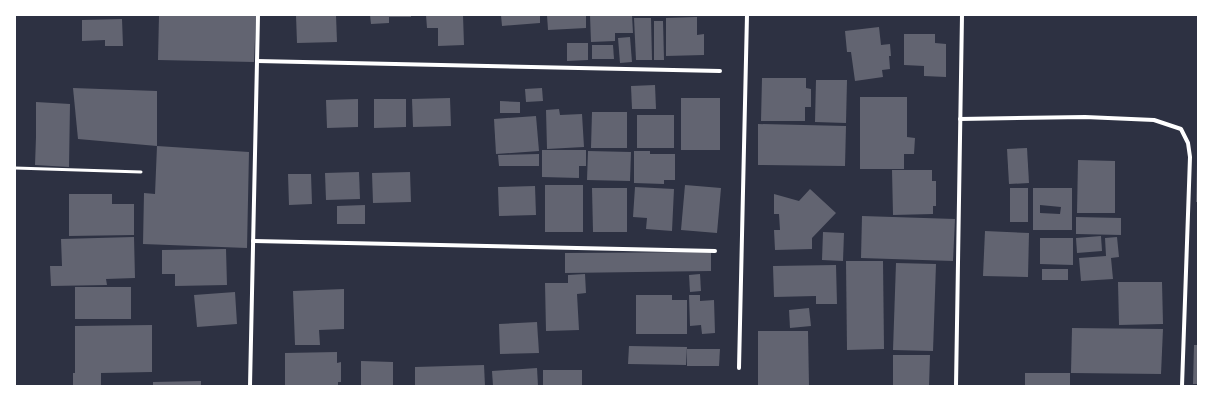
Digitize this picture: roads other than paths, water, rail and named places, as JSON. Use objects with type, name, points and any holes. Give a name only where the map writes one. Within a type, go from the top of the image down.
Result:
[{"type":"street","points":[[250,386],[258,15]]},
{"type":"street","points":[[739,368],[747,15]]},
{"type":"street","points":[[956,386],[962,15]]},
{"type":"street","points":[[256,61],[720,71]]},
{"type":"street","points":[[960,119],[1085,117],[1154,120],[1181,129],[1188,143],[1190,158],[1182,386]]},
{"type":"street","points":[[253,241],[715,251]]},
{"type":"lane","points":[[15,168],[141,172]]}]
